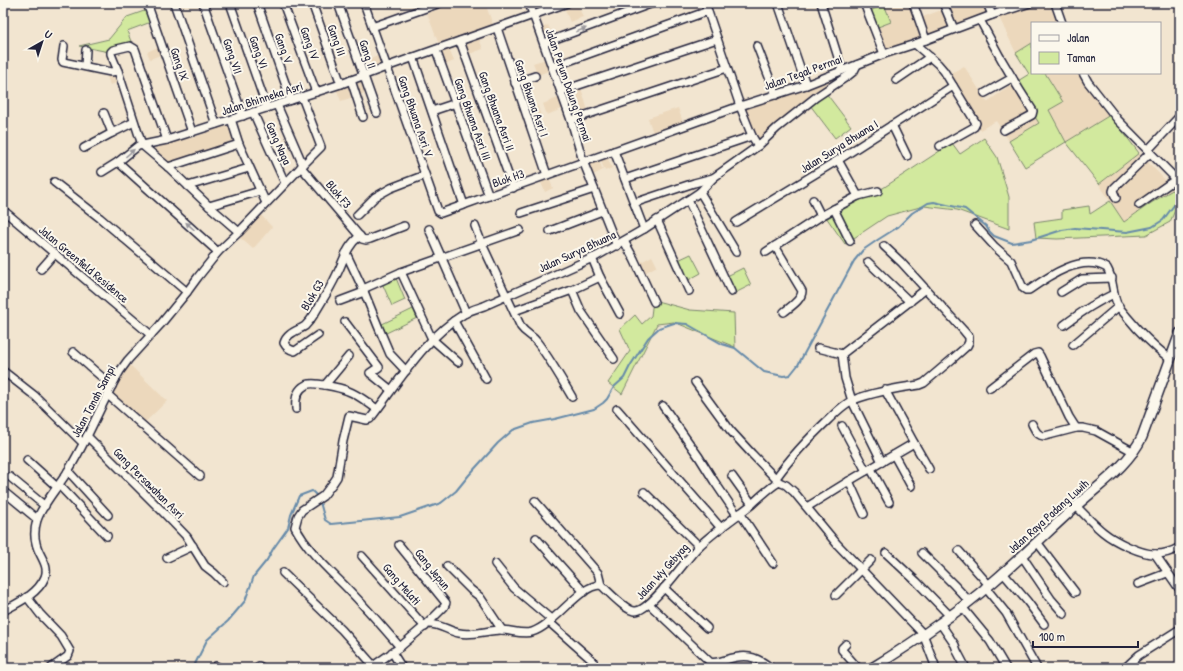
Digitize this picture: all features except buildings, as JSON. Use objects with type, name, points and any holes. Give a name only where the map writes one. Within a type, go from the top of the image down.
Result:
[{"type":"main road","name":"Jalan Raya Padang Luwih","points":[[872,668],[950,616],[987,586],[1022,556],[1134,452],[1142,437],[1180,333]]},
{"type":"street","name":"Gang IX","points":[[147,3],[192,132]]},
{"type":"street","points":[[174,3],[216,124]]},
{"type":"street","name":"Gang VII","points":[[203,3],[243,116]]},
{"type":"street","name":"Gang VI","points":[[230,3],[267,108]]},
{"type":"street","name":"Gang V","points":[[257,3],[291,100]]},
{"type":"street","name":"Gang IV","points":[[283,3],[316,92]]},
{"type":"street","name":"Gang III","points":[[312,3],[341,84]]},
{"type":"street","name":"Gang II","points":[[338,3],[377,113]]},
{"type":"street","name":"Gang Bhuana Asri V","points":[[364,3],[439,212]]},
{"type":"street","points":[[372,27],[440,3]]},
{"type":"street","name":"Jalan Perum Dalung Permai","points":[[529,3],[571,120],[583,162],[617,246]]},
{"type":"street","points":[[386,67],[567,3]]},
{"type":"street","points":[[544,43],[653,3]]},
{"type":"street","points":[[705,3],[740,106],[752,136],[758,146]]},
{"type":"street","points":[[778,3],[806,84]]},
{"type":"street","points":[[821,3],[842,70]]},
{"type":"street","points":[[864,3],[884,54]]},
{"type":"street","points":[[913,3],[926,40]]},
{"type":"street","points":[[943,3],[954,29]]},
{"type":"street","points":[[987,3],[992,15]]},
{"type":"street","name":"Jalan Tegal Permai","points":[[583,162],[806,84],[992,15],[1030,3]]},
{"type":"street","points":[[1055,3],[1062,22]]},
{"type":"street","points":[[552,67],[708,11]]},
{"type":"street","points":[[980,20],[1012,78],[1033,112],[1033,114],[1004,130]]},
{"type":"street","name":"Gang Bhuana Asri I","points":[[497,28],[546,175]]},
{"type":"street","points":[[561,91],[717,38]]},
{"type":"street","name":"Gang Bhuana Asri II","points":[[460,41],[513,188]]},
{"type":"street","points":[[915,44],[944,71],[976,125],[940,146]]},
{"type":"street","points":[[64,46],[63,62],[111,72],[118,71]]},
{"type":"street","points":[[167,140],[135,49],[132,46],[128,46],[111,51],[142,145],[239,232]]},
{"type":"street","points":[[757,46],[776,94]]},
{"type":"street","points":[[85,66],[86,50]]},
{"type":"street","name":"Gang Bhuana Asri III","points":[[436,50],[489,196]]},
{"type":"street","points":[[896,80],[930,57]]},
{"type":"street","points":[[413,58],[464,204]]},
{"type":"street","name":"Jalan Surya Bhuana","points":[[400,647],[376,618],[320,562],[303,541],[295,527],[298,516],[302,510],[322,496],[337,477],[349,416],[368,420],[432,339],[454,321],[466,313],[617,246],[644,229],[700,192],[713,178],[758,146],[777,128],[816,97],[854,71],[857,65]]},
{"type":"street","name":"Jalan Bhinneka Asri","points":[[142,145],[167,140],[243,116],[341,84],[386,67]]},
{"type":"street","points":[[571,120],[727,68]]},
{"type":"street","points":[[1084,74],[1088,82],[1118,120],[1178,181],[1139,205]]},
{"type":"street","points":[[515,83],[535,76]]},
{"type":"street","points":[[985,93],[1012,78]]},
{"type":"street","points":[[351,80],[363,117]]},
{"type":"street","name":"Jalan Surya Bhuana I","points":[[736,222],[838,160],[953,86]]},
{"type":"street","name":"Jalan Tanah Sampi","points":[[27,597],[39,586],[46,576],[46,569],[36,544],[34,533],[37,519],[68,471],[112,386],[128,360],[187,292],[218,252],[322,146],[302,97]]},
{"type":"street","points":[[432,111],[456,104]]},
{"type":"street","name":"Blok F3","points":[[277,105],[302,166],[360,236]]},
{"type":"street","name":"Gang Naga","points":[[253,112],[285,183]]},
{"type":"street","points":[[104,113],[112,133]]},
{"type":"street","points":[[1116,198],[1113,191],[1114,188],[1149,152],[1178,118]]},
{"type":"street","points":[[231,119],[239,144],[266,204]]},
{"type":"street","points":[[84,148],[134,122]]},
{"type":"street","points":[[892,125],[906,156]]},
{"type":"street","points":[[625,179],[752,136]]},
{"type":"street","points":[[168,167],[239,144]]},
{"type":"street","points":[[102,172],[118,162],[138,146],[142,145]]},
{"type":"street","points":[[614,151],[644,229]]},
{"type":"street","points":[[838,160],[858,196]]},
{"type":"street","points":[[118,162],[218,252]]},
{"type":"street","name":"Blok H3","points":[[439,212],[513,188],[583,162]]},
{"type":"street","points":[[188,186],[249,168]]},
{"type":"street","points":[[357,215],[375,197],[391,188],[425,176]]},
{"type":"street","points":[[634,203],[713,178]]},
{"type":"street","points":[[54,182],[100,218],[187,292]]},
{"type":"street","points":[[521,213],[594,189]]},
{"type":"street","points":[[209,206],[260,191]]},
{"type":"street","points":[[766,252],[821,216],[858,196],[878,191]]},
{"type":"street","points":[[700,192],[736,252]]},
{"type":"street","points":[[688,200],[731,292]]},
{"type":"street","points":[[813,200],[821,216]]},
{"type":"street","points":[[834,209],[850,241]]},
{"type":"street","name":"Jalan Greenfield Residence","points":[[3,210],[151,334]]},
{"type":"street","points":[[550,231],[602,211]]},
{"type":"street","points":[[657,220],[689,291]]},
{"type":"street","points":[[975,225],[993,245],[1011,261],[1023,288],[1026,290],[1029,290],[1050,276],[1069,267],[1091,263],[1107,268],[1112,278],[1114,294],[1118,306],[1139,331],[1170,360]]},
{"type":"street","points":[[360,236],[364,240],[368,240],[404,226]]},
{"type":"street","points":[[475,226],[521,327],[525,332],[535,338],[551,361],[572,397]]},
{"type":"street","points":[[429,229],[466,313]]},
{"type":"street","points":[[340,301],[401,272],[520,230]]},
{"type":"street","name":"Blok G3","points":[[318,336],[295,351],[285,345],[284,342],[287,336],[303,327],[310,321],[337,275],[350,245],[360,236]]},
{"type":"street","points":[[624,241],[654,302]]},
{"type":"street","points":[[776,246],[802,291],[800,299],[784,312]]},
{"type":"street","name":"Jalan Wy Gebyag","points":[[601,585],[626,607],[638,611],[644,608],[664,588],[699,546],[752,504],[778,480],[786,464],[839,410],[852,401],[885,390],[924,383],[967,346],[969,337],[901,262],[884,246]]},
{"type":"street","points":[[346,252],[364,290],[390,354],[406,370]]},
{"type":"street","points":[[41,269],[55,253]]},
{"type":"street","points":[[592,258],[600,277],[620,314]]},
{"type":"street","points":[[868,262],[910,302]]},
{"type":"street","points":[[401,272],[432,339],[458,362]]},
{"type":"street","points":[[514,311],[572,290],[600,277]]},
{"type":"street","points":[[1061,292],[1082,279],[1112,278]]},
{"type":"street","points":[[842,354],[926,289]]},
{"type":"street","points":[[572,290],[581,311],[614,359]]},
{"type":"street","points":[[1064,325],[1091,306],[1114,294]]},
{"type":"street","points":[[1073,345],[1118,306]]},
{"type":"street","points":[[454,321],[486,379]]},
{"type":"street","points":[[345,322],[379,367],[370,373],[391,390]]},
{"type":"street","points":[[818,348],[842,354]]},
{"type":"street","points":[[73,352],[112,386]]},
{"type":"street","points":[[990,388],[1034,354],[1038,353],[1069,417],[1076,428]]},
{"type":"street","points":[[842,354],[845,378],[852,401],[882,462]]},
{"type":"street","points":[[325,385],[348,356]]},
{"type":"street","name":"Gang Persawahan Asri","points":[[3,371],[85,439],[162,510],[187,537],[205,566],[223,582]]},
{"type":"street","points":[[695,382],[730,430],[778,480],[790,488],[836,544],[923,634],[936,668]]},
{"type":"street","points":[[296,409],[295,398],[304,386],[309,384],[325,385],[348,391],[377,409]]},
{"type":"street","points":[[885,390],[929,469]]},
{"type":"street","points":[[108,395],[200,476]]},
{"type":"street","points":[[663,406],[700,457],[714,481],[773,563]]},
{"type":"street","points":[[617,409],[721,528]]},
{"type":"street","points":[[1032,424],[1036,432],[1041,436],[1076,428],[1096,431],[1134,452]]},
{"type":"street","points":[[842,426],[889,502]]},
{"type":"street","points":[[807,508],[848,481],[914,443]]},
{"type":"street","points":[[894,455],[910,486]]},
{"type":"street","points":[[27,460],[58,486],[107,536]]},
{"type":"street","points":[[68,471],[108,516]]},
{"type":"street","points":[[732,476],[752,504]]},
{"type":"street","points":[[10,477],[45,506]]},
{"type":"street","points":[[848,481],[864,514]]},
{"type":"street","points":[[3,491],[37,519]]},
{"type":"street","points":[[644,492],[699,546]]},
{"type":"street","points":[[283,573],[342,630],[372,667],[400,647],[426,625],[436,625],[459,634],[502,630],[528,633],[537,630],[550,621],[584,592],[594,586],[601,585],[598,573],[535,501]]},
{"type":"street","points":[[1076,506],[1104,533],[1126,546],[1142,552],[1155,554],[1174,550],[1180,547]]},
{"type":"street","points":[[536,538],[584,592]]},
{"type":"street","points":[[1037,542],[1075,592]]},
{"type":"street","name":"Gang Jepun","points":[[399,545],[446,602],[444,607],[426,625]]},
{"type":"street","points":[[167,558],[193,546]]},
{"type":"street","points":[[959,551],[1006,613],[1037,668]]},
{"type":"street","points":[[886,553],[950,616]]},
{"type":"street","points":[[922,553],[954,585],[1006,668]]},
{"type":"street","points":[[1155,554],[1180,590]]},
{"type":"street","name":"Gang Melati","points":[[362,556],[426,625]]},
{"type":"street","points":[[1022,556],[1051,599],[1064,614]]},
{"type":"street","points":[[836,595],[871,560]]},
{"type":"street","points":[[495,564],[514,588],[593,661]]},
{"type":"street","points":[[447,566],[480,597],[502,630]]},
{"type":"street","points":[[1003,572],[1044,624]]},
{"type":"street","points":[[1138,584],[1167,573]]},
{"type":"street","points":[[664,588],[707,628]]},
{"type":"street","points":[[3,611],[27,597],[40,614],[61,636],[70,651],[68,656],[51,668]]},
{"type":"street","points":[[649,604],[710,662],[715,663],[734,657],[746,656],[771,668]]},
{"type":"street","points":[[940,623],[956,644],[957,651],[966,668]]},
{"type":"street","points":[[1126,668],[1139,656],[1180,629]]},
{"type":"street","points":[[846,644],[842,650],[858,668]]},
{"type":"street","points":[[392,652],[402,668]]},
{"type":"shaded area","points":[[457,3],[485,3],[495,30],[478,36],[483,49],[469,54],[464,41],[448,47],[454,61],[442,66],[437,52],[441,50],[427,13]]},
{"type":"shaded area","points":[[577,3],[583,17],[570,22],[563,5]]},
{"type":"shaded area","points":[[886,3],[914,3],[920,18],[944,9],[942,3],[985,3],[991,18],[880,55],[870,30],[891,22],[884,4]]},
{"type":"shaded area","points":[[1009,3],[1048,3],[1058,22],[1031,22],[1031,44],[1016,53],[998,15],[1012,11]]},
{"type":"shaded area","points":[[548,25],[552,34],[544,38],[540,29]]},
{"type":"shaded area","points":[[160,46],[163,54],[150,59],[147,52]]},
{"type":"shaded area","points":[[380,55],[385,67],[372,72],[368,60]]},
{"type":"shaded area","points":[[880,55],[826,93],[755,149],[740,109]]},
{"type":"shaded area","points":[[546,59],[551,70],[538,75],[533,63]]},
{"type":"shaded area","points":[[964,66],[987,102],[1013,84],[1039,123],[1009,141],[996,121],[980,130],[946,76]]},
{"type":"shaded area","points":[[117,74],[120,82],[110,85],[107,76]]},
{"type":"shaded area","points":[[1046,74],[1080,74],[1089,89],[1110,115],[1066,142],[1049,110],[1062,101]]},
{"type":"shaded area","points":[[361,79],[365,93],[341,101],[336,88]]},
{"type":"shaded area","points":[[581,88],[590,117],[569,124],[564,108],[547,115],[543,104]]},
{"type":"shaded area","points":[[537,105],[541,116],[525,121],[521,111]]},
{"type":"shaded area","points":[[678,108],[685,128],[655,139],[648,118]]},
{"type":"shaded area","points":[[228,125],[236,147],[166,172],[145,152],[176,141],[192,138]]},
{"type":"shaded area","points":[[1139,153],[1174,189],[1124,222],[1099,184]]},
{"type":"shaded area","points":[[607,157],[612,168],[605,171],[600,159]]},
{"type":"shaded area","points":[[598,159],[603,170],[593,175],[588,163]]},
{"type":"shaded area","points":[[548,176],[553,188],[545,192],[540,180]]},
{"type":"shaded area","points":[[260,214],[272,227],[253,249],[238,236]]},
{"type":"shaded area","points":[[652,256],[657,266],[639,276],[634,266]]},
{"type":"shaded area","points":[[130,365],[167,401],[139,428],[107,398]]},
{"type":"green space","points":[[884,4],[891,22],[870,30],[864,14]]},
{"type":"green space","points":[[147,10],[151,22],[127,31],[132,44],[109,52],[79,46],[109,39],[127,17]]},
{"type":"green space","points":[[1031,44],[1031,74],[1046,74],[1063,102],[1049,110],[1066,142],[1025,167],[1009,141],[1039,123],[1013,84],[1029,74],[1016,53]]},
{"type":"green space","points":[[826,93],[851,126],[835,138],[810,105]]},
{"type":"green space","points":[[1110,115],[1139,153],[1099,184],[1066,142]]},
{"type":"green space","points":[[984,138],[997,157],[1009,197],[1009,229],[957,210],[924,206],[887,216],[845,244],[826,217],[846,202],[883,188],[952,143],[960,154]]},
{"type":"green space","points":[[1174,189],[1179,201],[1170,222],[1146,235],[1057,239],[1036,238],[1034,222],[1062,218],[1062,210],[1089,206],[1090,214],[1110,201],[1124,222]]},
{"type":"green space","points":[[691,254],[701,273],[683,283],[674,262]]},
{"type":"green space","points":[[743,268],[751,285],[731,295],[723,278]]},
{"type":"green space","points":[[396,278],[405,300],[392,306],[382,283]]},
{"type":"green space","points":[[653,300],[690,310],[734,313],[735,347],[674,322],[657,324],[622,394],[608,383],[630,351],[620,329],[635,315],[642,324],[651,316]]},
{"type":"green space","points":[[413,309],[417,318],[380,336],[376,327]]},
{"type":"waterway","points":[[193,668],[207,640],[228,621],[245,601],[254,576],[267,560],[288,528],[291,515],[299,496],[312,491],[320,502],[325,520],[331,524],[400,517],[441,503],[456,491],[498,443],[513,430],[533,423],[594,409],[603,403],[614,387],[624,378],[648,338],[659,328],[674,323],[687,324],[722,344],[735,348],[764,372],[783,376],[790,375],[798,365],[854,261],[863,250],[898,227],[912,213],[928,203],[934,202],[965,209],[986,226],[994,236],[1012,243],[1031,240],[1062,230],[1075,228],[1127,232],[1152,227],[1163,220],[1180,197]]}]
